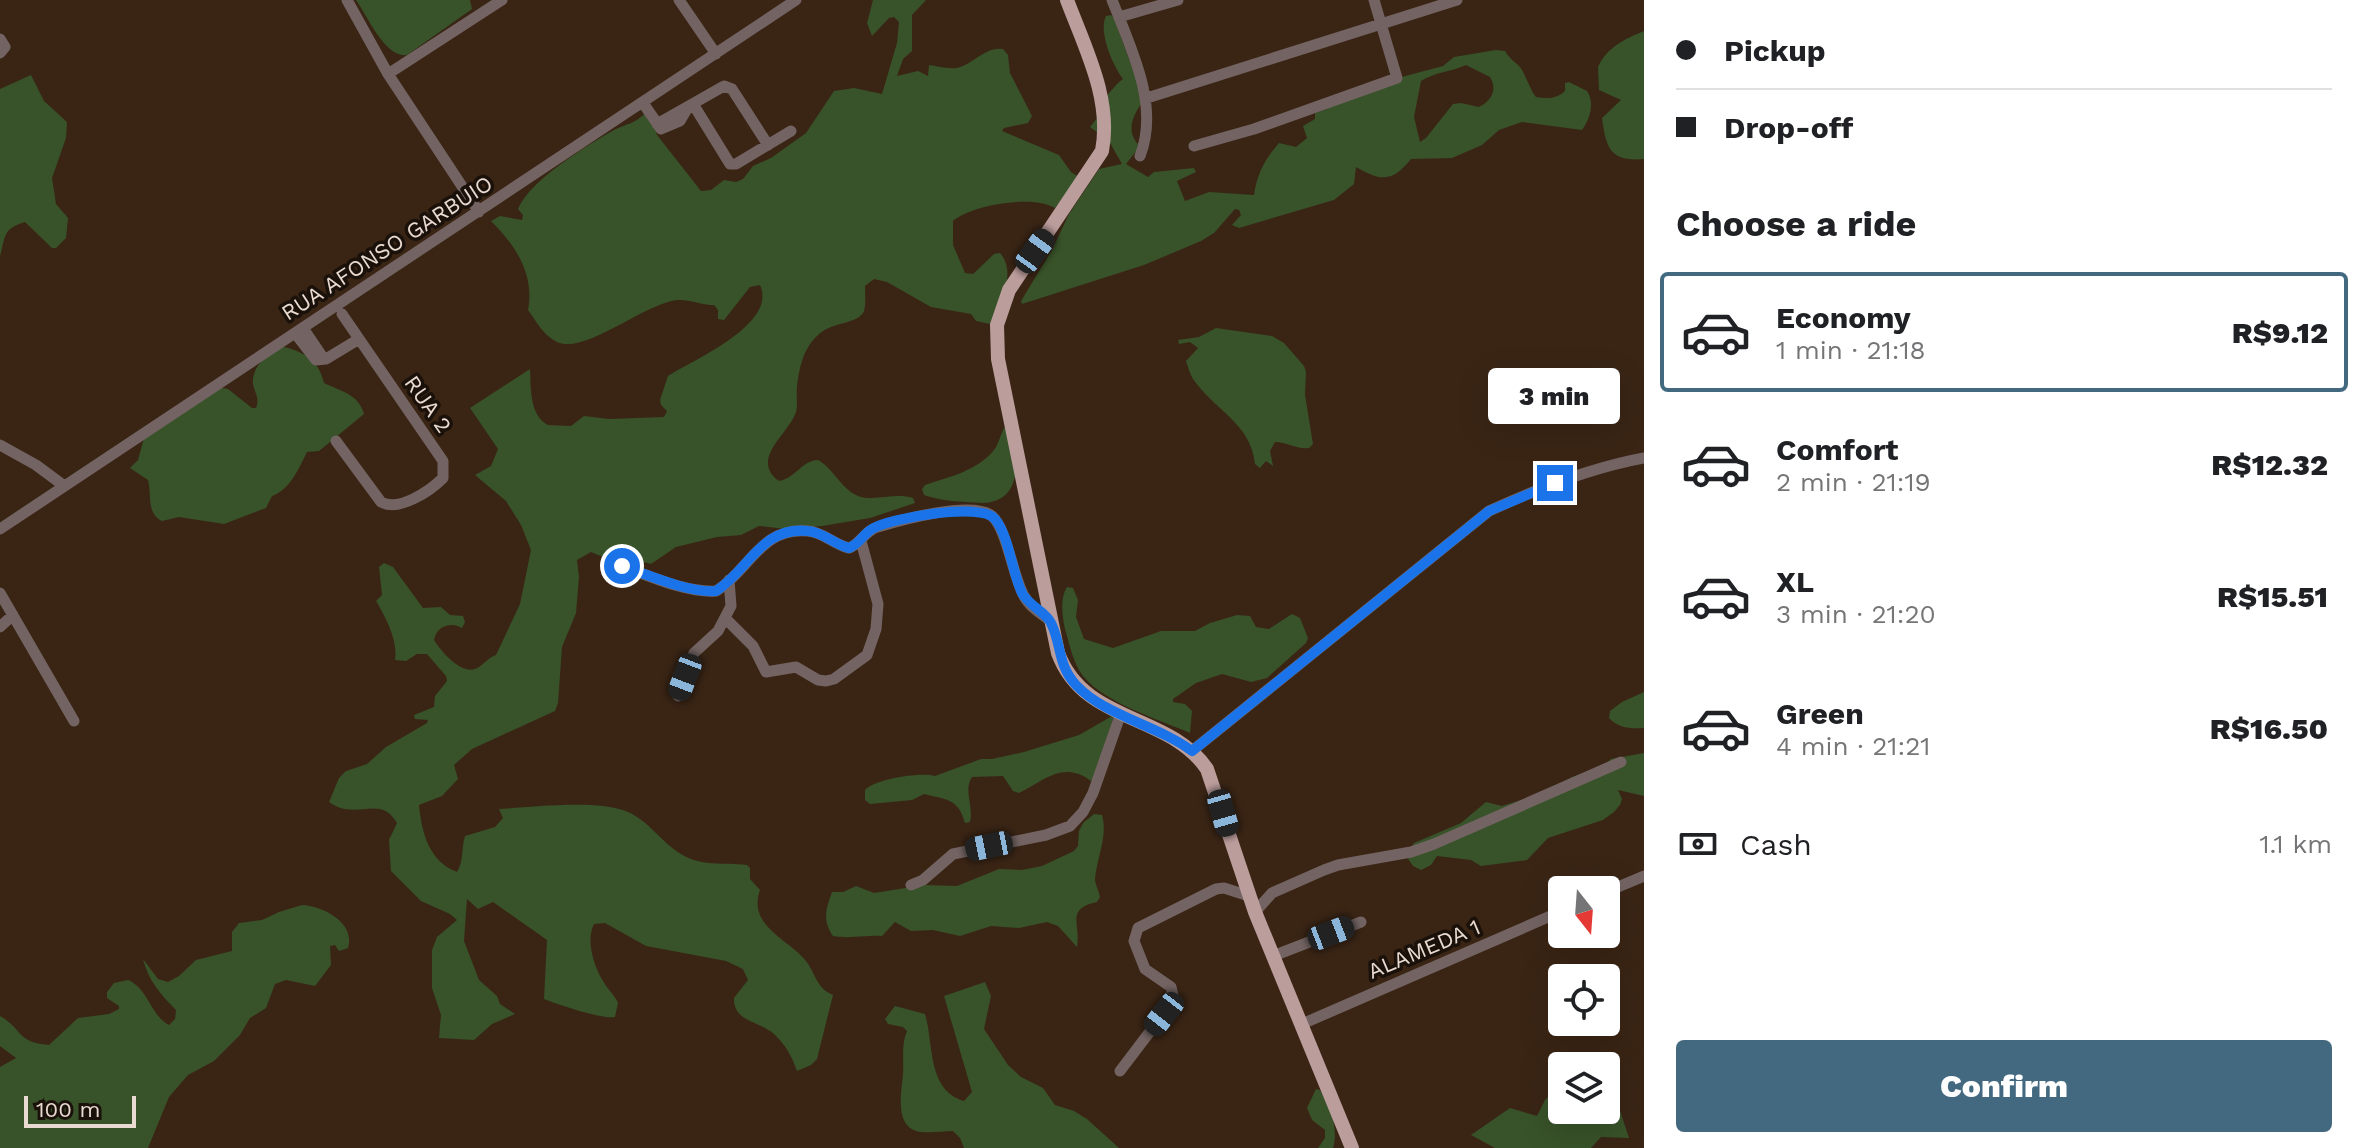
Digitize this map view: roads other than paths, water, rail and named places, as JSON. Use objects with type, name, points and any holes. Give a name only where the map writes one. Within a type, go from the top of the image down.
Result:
[{"type":"main road","points":[[1067,0],[1104,109],[1102,151],[1009,290],[1001,312],[997,342],[1058,653],[1075,684],[1091,698],[1192,751],[1211,777],[1255,912],[1352,1148]]},
{"type":"street","points":[[347,0],[388,74],[479,212]]},
{"type":"street","points":[[388,74],[502,0]]},
{"type":"street","points":[[679,0],[716,54]]},
{"type":"street","name":"RUA AFONSO GARBUIO","points":[[0,529],[796,0]]},
{"type":"street","points":[[1112,0],[1147,98],[1146,134],[1140,156]]},
{"type":"street","points":[[1119,17],[1178,0]]},
{"type":"street","points":[[1194,146],[1254,129],[1399,77],[1374,0]]},
{"type":"street","points":[[1147,98],[1457,0]]},
{"type":"street","points":[[0,39],[5,47],[0,53]]},
{"type":"street","points":[[643,103],[661,129],[675,125],[690,107],[720,87],[732,89],[768,145]]},
{"type":"street","points":[[690,107],[730,164],[736,164],[791,131]]},
{"type":"street","name":"RUA 2","points":[[336,441],[381,502],[388,506],[399,505],[440,481],[445,472],[443,461],[342,314]]},
{"type":"street","points":[[299,331],[314,359],[324,359],[359,339]]},
{"type":"street","points":[[0,445],[36,465],[63,485]]},
{"type":"street","points":[[1192,751],[1489,511],[1533,491],[1608,466],[1644,458]]},
{"type":"street","points":[[622,566],[665,581],[708,592],[716,591],[771,539],[787,533],[812,531],[845,548],[861,541],[874,527],[955,511],[987,513],[999,526],[1023,595],[1032,607],[1051,621]]},
{"type":"street","points":[[725,618],[753,646],[766,672],[796,667],[822,681],[834,679],[867,655],[876,629],[876,594],[861,541]]},
{"type":"street","points":[[678,696],[694,653],[718,631],[731,606],[729,580]]},
{"type":"street","points":[[0,593],[74,721]]},
{"type":"street","points":[[0,627],[13,615]]},
{"type":"street","points":[[911,885],[923,880],[953,854],[1046,835],[1070,826],[1083,812],[1093,793],[1121,713]]},
{"type":"street","points":[[1255,912],[1272,893],[1324,870],[1411,852],[1434,844],[1621,762]]},
{"type":"street","points":[[1620,886],[1644,876]]},
{"type":"street","points":[[1120,1071],[1174,1000],[1171,987],[1145,969],[1134,941],[1138,928],[1216,889],[1224,888],[1249,896]]},
{"type":"street","name":"ALAMEDA 1","points":[[1302,1024],[1548,917]]},
{"type":"street","points":[[1273,956],[1361,922]]}]
